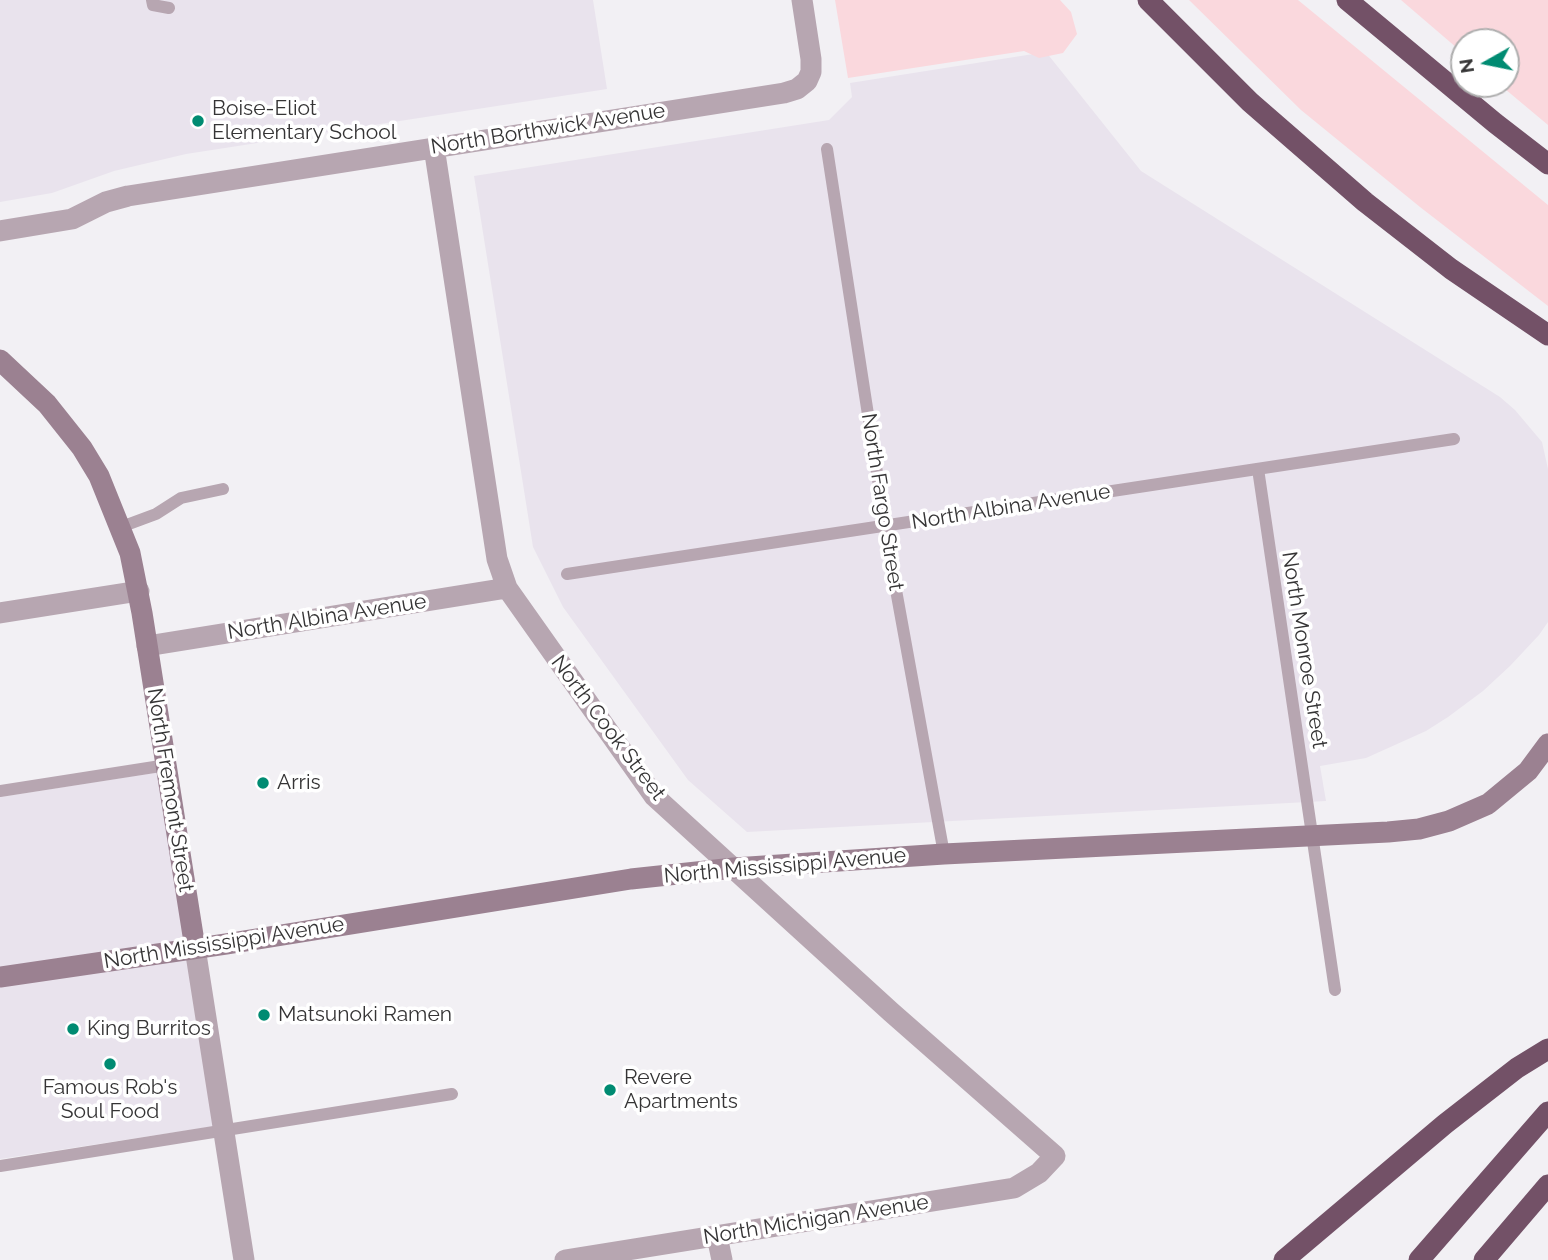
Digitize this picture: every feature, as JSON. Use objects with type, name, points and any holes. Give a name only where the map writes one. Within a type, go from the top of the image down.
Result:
[{"type":"highway","points":[[1148,0],[1250,102],[1365,202],[1451,269],[1548,335]]},
{"type":"highway","points":[[1347,0],[1548,164]]},
{"type":"highway","points":[[1284,1260],[1445,1124],[1517,1068],[1548,1049]]},
{"type":"highway","points":[[1419,1260],[1548,1112]]},
{"type":"highway","points":[[1484,1260],[1548,1185]]},
{"type":"street","name":"North Borthwick Avenue","points":[[0,231],[72,219],[106,202],[128,196],[784,93],[797,89],[807,81],[811,72],[802,0]]},
{"type":"street","name":"North Cook Street","points":[[434,147],[497,559],[506,588],[654,796],[901,1021],[1055,1156]]},
{"type":"street","name":"North Fremont Street","points":[[0,360],[47,404],[74,436],[99,476],[121,527],[139,591],[244,1260]]},
{"type":"street","name":"North Albina Avenue","points":[[147,646],[506,588]]},
{"type":"street","points":[[0,613],[139,591]]},
{"type":"street","name":"North Mississippi Avenue","points":[[0,977],[631,879],[944,854],[1388,832],[1436,826],[1488,803],[1507,790],[1528,771],[1548,744]]},
{"type":"street","name":"North Michigan Avenue","points":[[565,1260],[1014,1188],[1039,1173],[1055,1156]]},
{"type":"street","points":[[718,1236],[722,1260]]},
{"type":"lane","points":[[152,0],[153,5],[169,8]]},
{"type":"lane","name":"North Fargo Street","points":[[827,149],[885,526],[944,854]]},
{"type":"lane","name":"North Albina Avenue","points":[[567,574],[1454,439]]},
{"type":"lane","name":"North Monroe Street","points":[[1258,469],[1335,990]]},
{"type":"lane","points":[[121,527],[156,514],[181,498],[223,489]]},
{"type":"lane","points":[[0,791],[167,765]]},
{"type":"lane","points":[[0,1166],[452,1094]]},
{"type":"shaded area","name":"Boise-Eliot Elementary School","points":[[0,0],[593,0],[607,89],[186,154],[114,171],[52,193],[0,202]]},
{"type":"shaded area","points":[[835,0],[1060,0],[1071,12],[1077,34],[1063,53],[1039,58],[1024,51],[848,78]]},
{"type":"shaded area","points":[[1189,0],[1298,0],[1548,205],[1548,306],[1301,110]]},
{"type":"shaded area","points":[[1401,0],[1548,0],[1548,125],[1516,98],[1520,98],[1520,28],[1450,28],[1450,42]]},
{"type":"shaded area","points":[[1046,52],[1141,171],[1500,397],[1515,410],[1542,442],[1548,469],[1548,622],[1510,666],[1483,691],[1426,731],[1366,758],[1320,766],[1326,801],[747,832],[688,780],[563,607],[533,547],[474,176],[829,120],[852,97],[850,83]]},
{"type":"shaded area","points":[[160,772],[216,1126],[0,1159],[0,797]]},
{"type":"place","name":"Boise-Eliot Elementary School","points":[[198,121]]},
{"type":"place","name":"Arris","points":[[263,783]]},
{"type":"place","name":"Matsunoki Ramen","points":[[264,1015]]},
{"type":"place","name":"King Burritos","points":[[73,1029]]},
{"type":"place","name":"Famous Rob's Soul Food","points":[[110,1064]]},
{"type":"place","name":"Revere Apartments","points":[[610,1090]]}]
